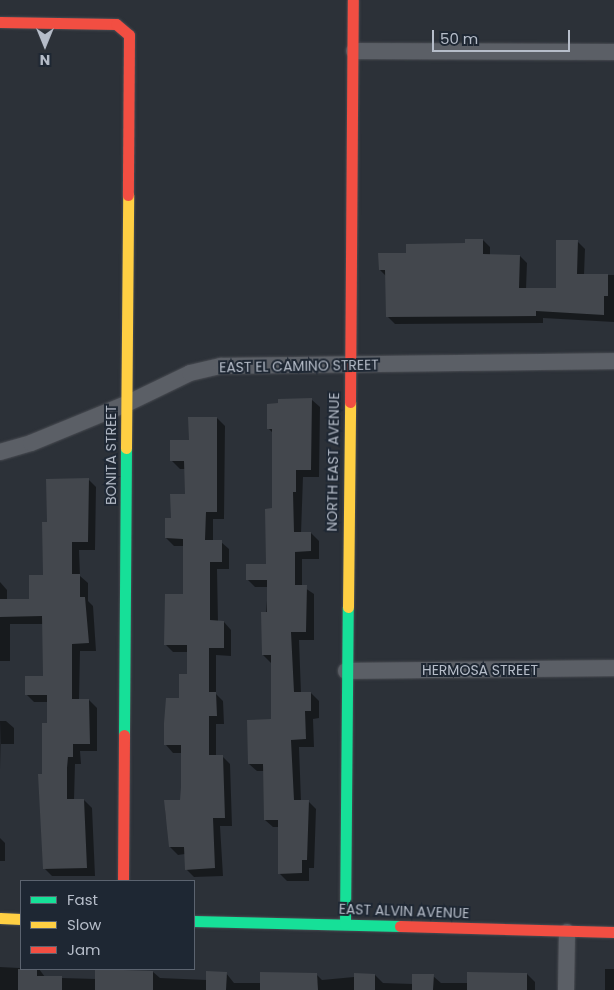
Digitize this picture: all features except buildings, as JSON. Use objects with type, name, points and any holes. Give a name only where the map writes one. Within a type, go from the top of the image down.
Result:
[{"type":"street","name":"NORTH EAST AVENUE","points":[[345,924],[353,0]]},
{"type":"street","name":"BONITA STREET","points":[[0,22],[95,22],[116,24],[127,30],[123,880]]},
{"type":"street","points":[[354,51],[614,52]]},
{"type":"street","name":"EAST EL CAMINO STREET","points":[[0,452],[31,443],[126,404],[190,373],[221,366],[614,361]]},
{"type":"street","name":"HERMOSA STREET","points":[[346,671],[614,668]]},
{"type":"street","points":[[0,918],[20,919]]},
{"type":"street","name":"EAST ALVIN AVENUE","points":[[195,922],[345,924],[614,932]]},
{"type":"street","points":[[566,990],[567,932]]},
{"type":"traffic: fast","points":[[124,735],[126,448]]},
{"type":"traffic: fast","points":[[345,924],[348,607]]},
{"type":"traffic: fast","points":[[195,921],[400,926]]},
{"type":"traffic: slow","points":[[126,448],[128,195]]},
{"type":"traffic: slow","points":[[348,607],[350,402]]},
{"type":"traffic: slow","points":[[0,918],[20,919]]},
{"type":"traffic: jam","points":[[350,402],[353,0]]},
{"type":"traffic: jam","points":[[0,22],[116,24],[129,35],[128,195]]},
{"type":"traffic: jam","points":[[123,880],[124,735]]},
{"type":"traffic: jam","points":[[400,926],[614,932]]}]
